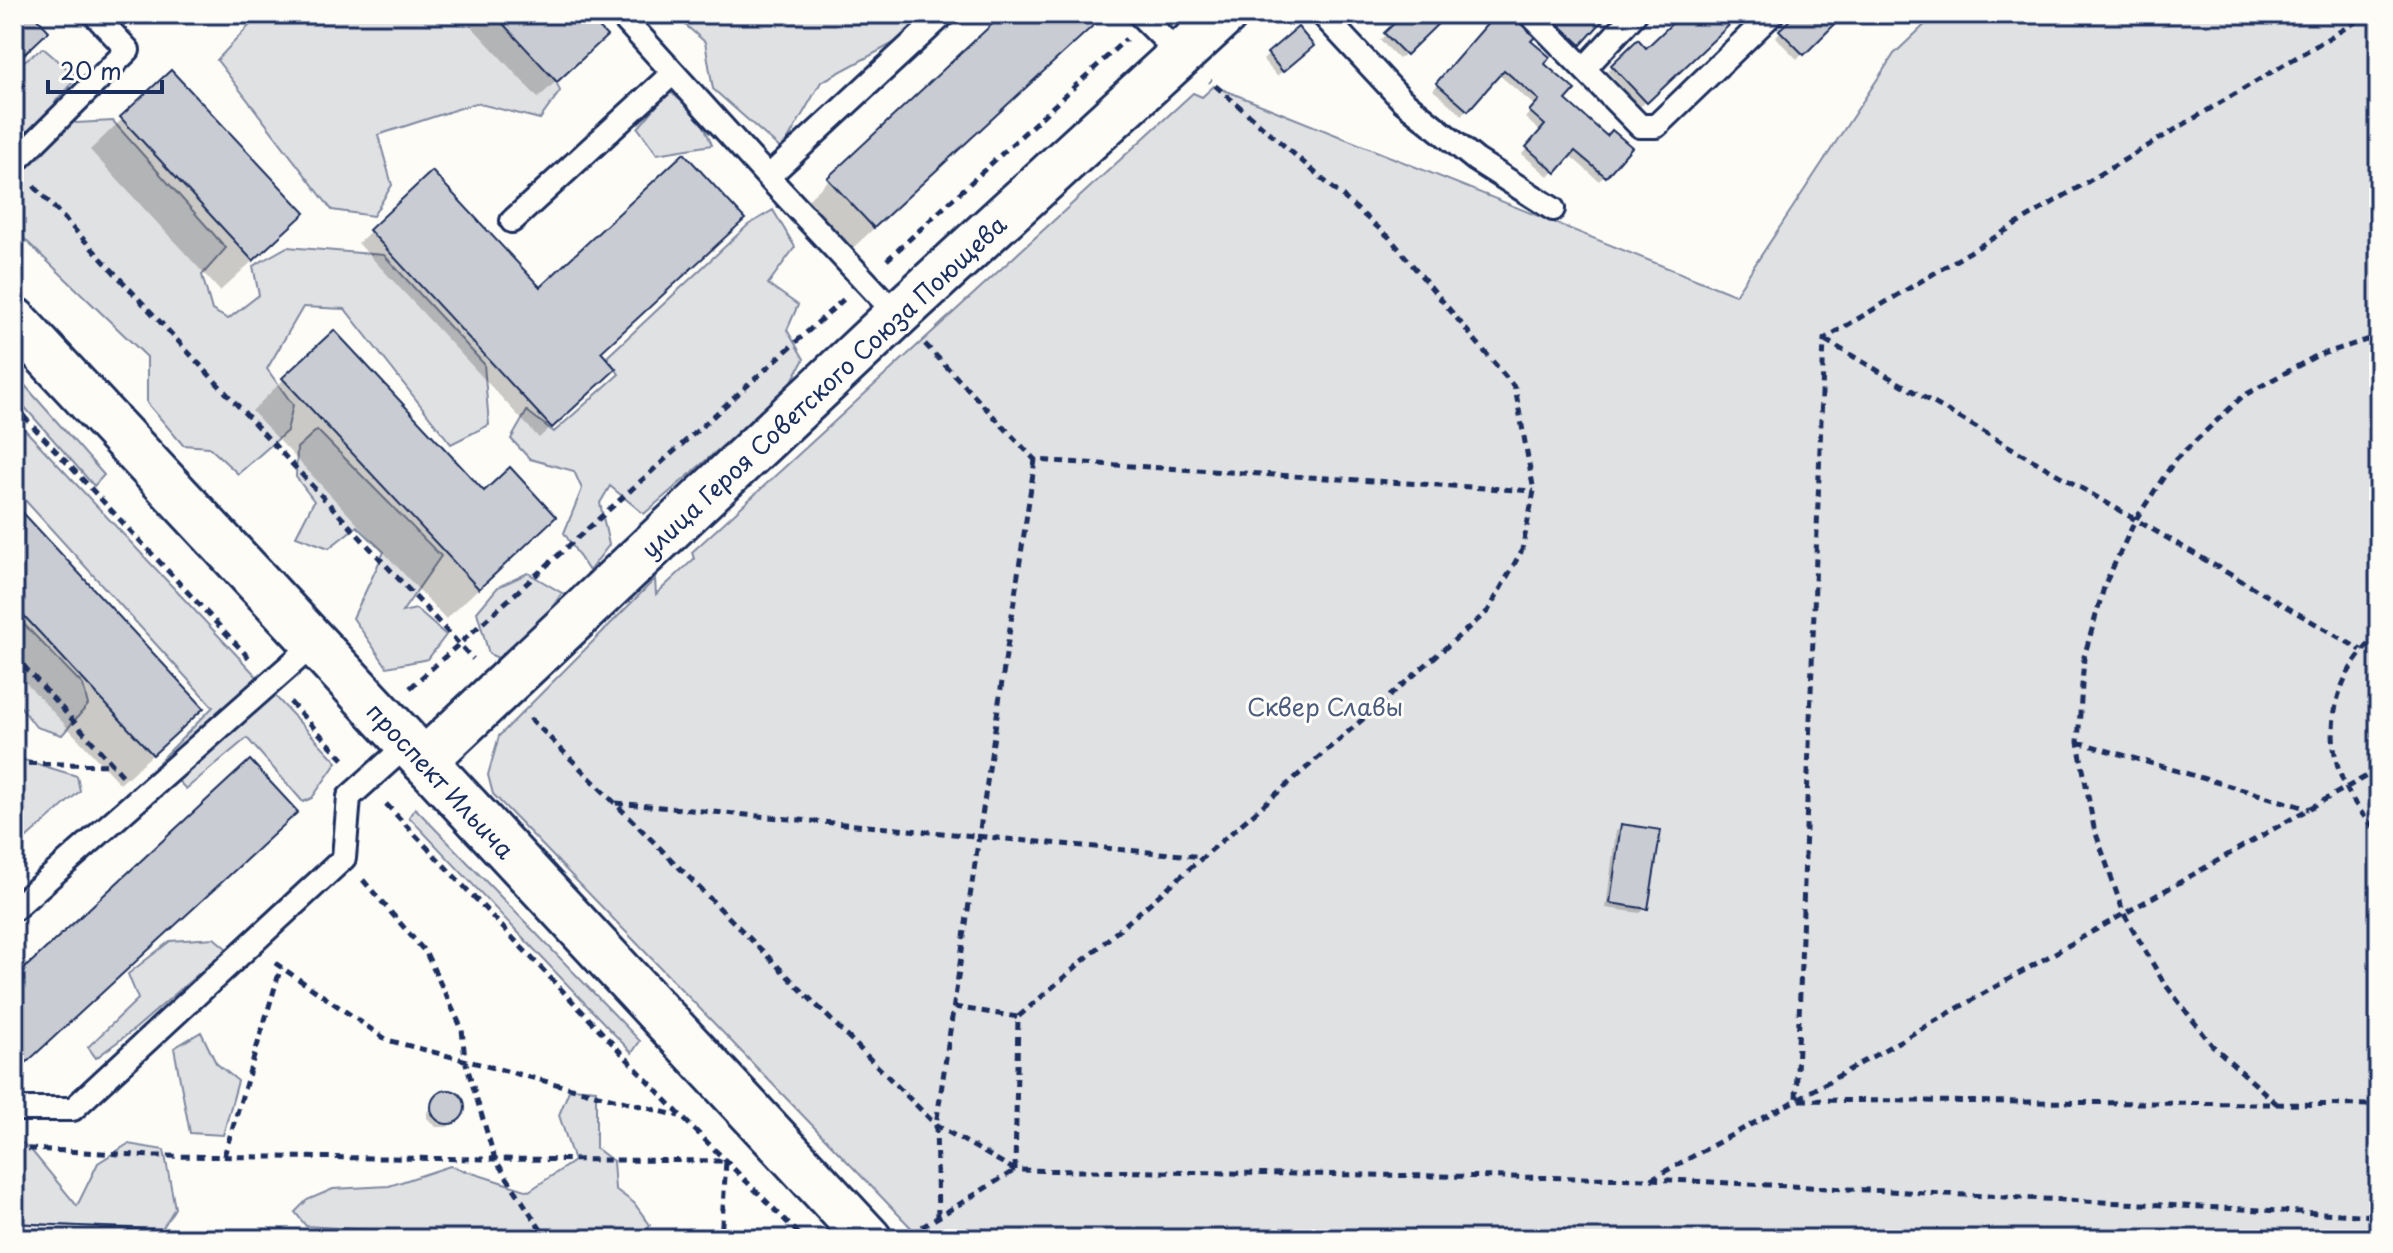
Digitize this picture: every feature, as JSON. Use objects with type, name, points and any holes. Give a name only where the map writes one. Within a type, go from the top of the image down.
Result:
[{"type":"main road","name":"улица Героя Советского Союза Поющева","points":[[416,753],[1225,14]]},
{"type":"main road","name":"проспект Ильича","points":[[14,320],[869,1239]]},
{"type":"lane","points":[[19,170],[128,50],[94,14]]},
{"type":"lane","points":[[620,14],[897,315]]},
{"type":"lane","points":[[768,177],[944,14]]},
{"type":"lane","points":[[1322,14],[1403,101],[1476,160],[1553,209]]},
{"type":"lane","points":[[1530,14],[1640,126],[1656,126],[1772,14]]},
{"type":"lane","points":[[1584,69],[1635,14]]},
{"type":"lane","points":[[1142,18],[1181,56]]},
{"type":"lane","points":[[512,221],[673,73]]},
{"type":"lane","points":[[14,909],[314,644]]},
{"type":"lane","points":[[14,1109],[73,1109],[344,858],[349,797],[365,782],[416,753]]},
{"type":"path","points":[[1824,339],[2369,14]]},
{"type":"path","points":[[405,693],[865,280],[1142,18]]},
{"type":"path","points":[[1015,1170],[1018,1017],[1488,611],[1522,550],[1534,491],[1515,388],[1389,237],[1181,56]]},
{"type":"path","points":[[19,170],[477,664]]},
{"type":"path","points":[[897,315],[1035,460],[1534,491]]},
{"type":"path","points":[[2277,1104],[2212,1045],[2164,983],[2124,914],[2094,828],[2078,742],[2084,657],[2105,584],[2136,519],[2175,460],[2243,396],[2316,356],[2379,336]]},
{"type":"path","points":[[1824,339],[2361,650]]},
{"type":"path","points":[[1796,1100],[1824,339]]},
{"type":"path","points":[[14,406],[681,1116],[804,1239]]},
{"type":"path","points":[[938,1217],[936,1125],[1035,460]]},
{"type":"path","points":[[2379,635],[2361,650],[2341,682],[2332,718],[2333,749],[2346,789],[2369,824],[2379,830]]},
{"type":"path","points":[[14,655],[142,797]]},
{"type":"path","points":[[525,713],[936,1125],[1015,1170],[1651,1179],[2379,1216]]},
{"type":"path","points":[[2078,742],[2310,810]]},
{"type":"path","points":[[339,754],[347,747]]},
{"type":"path","points":[[14,763],[113,765]]},
{"type":"path","points":[[1651,1179],[2379,769]]},
{"type":"path","points":[[615,803],[1203,857]]},
{"type":"path","points":[[344,858],[426,953],[462,1029],[465,1060],[495,1159],[543,1233],[622,1239]]},
{"type":"path","points":[[252,946],[387,1040],[681,1116]]},
{"type":"path","points":[[224,1156],[281,967]]},
{"type":"path","points":[[954,1007],[1018,1017]]},
{"type":"path","points":[[1796,1100],[2379,1105]]},
{"type":"path","points":[[14,1148],[154,1156],[726,1161]]},
{"type":"path","points":[[721,1239],[726,1161]]},
{"type":"path","points":[[922,1227],[1015,1170]]},
{"type":"green space","points":[[260,14],[529,14],[560,91],[540,119],[476,103],[378,135],[392,185],[373,216],[332,210],[217,60]]},
{"type":"green space","points":[[673,14],[962,14],[956,20],[922,16],[905,37],[821,82],[782,150],[713,89],[705,42]]},
{"type":"green space","name":"Сквер Славы","points":[[1936,14],[2379,14],[2379,1239],[922,1239],[493,794],[488,775],[499,736],[655,579],[656,594],[694,559],[692,552],[1193,93],[1202,97],[1214,86],[1735,295],[1894,54]]},
{"type":"green space","points":[[43,48],[77,77],[55,102],[76,123],[113,121],[226,248],[202,275],[212,310],[228,319],[259,295],[253,266],[287,247],[384,255],[484,364],[489,425],[451,444],[345,309],[303,307],[267,369],[293,405],[287,431],[238,474],[209,447],[183,445],[147,403],[147,357],[14,229],[14,68]]},
{"type":"green space","points":[[669,91],[700,116],[712,145],[657,154],[638,128]]},
{"type":"green space","points":[[773,210],[795,247],[768,284],[798,305],[787,330],[804,359],[787,390],[644,514],[610,486],[600,503],[609,545],[589,571],[564,533],[582,489],[574,471],[530,459],[511,439],[527,411],[554,432],[619,374],[607,357],[748,225]]},
{"type":"green space","points":[[14,373],[104,475],[94,486],[14,395]]},
{"type":"green space","points":[[14,418],[337,762],[312,798],[303,802],[247,738],[186,789],[159,762],[213,707],[14,488]]},
{"type":"green space","points":[[317,430],[441,556],[402,612],[416,609],[446,635],[428,659],[387,667],[353,618],[384,552],[357,526],[329,548],[296,536],[314,501],[296,477],[297,448]]},
{"type":"green space","points":[[528,573],[562,593],[512,664],[489,654],[477,612],[498,587]]},
{"type":"green space","points":[[14,614],[83,685],[88,705],[62,735],[36,727],[14,698]]},
{"type":"green space","points":[[14,757],[77,776],[80,791],[20,844],[24,864],[14,873]]},
{"type":"green space","points":[[415,808],[640,1041],[632,1053],[409,817]]},
{"type":"green space","points":[[214,938],[227,949],[136,1028],[96,1058],[88,1047],[138,999],[128,974],[170,941]]},
{"type":"green space","points":[[201,1032],[216,1063],[238,1081],[223,1135],[190,1133],[174,1048]]},
{"type":"green space","points":[[570,1088],[596,1090],[596,1148],[613,1161],[615,1189],[634,1203],[650,1225],[644,1239],[515,1239],[306,1226],[295,1212],[307,1200],[333,1189],[389,1186],[450,1166],[529,1191],[574,1161],[559,1115]]},
{"type":"green space","points":[[14,1137],[31,1150],[77,1206],[98,1163],[128,1144],[164,1150],[175,1208],[162,1229],[21,1224],[14,1239]]},
{"type":"building","points":[[14,14],[33,14],[49,31],[14,64]]},
{"type":"building","points":[[494,14],[586,14],[607,36],[557,82]]},
{"type":"building","points":[[1003,14],[1088,14],[1096,23],[874,228],[827,178]]},
{"type":"building","points":[[1404,14],[1448,14],[1406,55],[1384,33]]},
{"type":"building","points":[[1496,14],[1510,14],[1535,37],[1531,41],[1550,57],[1545,64],[1575,90],[1566,100],[1607,136],[1612,130],[1632,147],[1606,177],[1575,151],[1556,173],[1526,147],[1545,125],[1529,111],[1539,100],[1504,70],[1468,111],[1436,83]]},
{"type":"building","points":[[1556,14],[1609,14],[1581,45],[1552,18]]},
{"type":"building","points":[[1682,14],[1741,14],[1647,103],[1611,65],[1638,39],[1646,48]]},
{"type":"building","points":[[1796,14],[1845,14],[1804,55],[1779,30]]},
{"type":"building","points":[[1298,27],[1314,46],[1283,72],[1267,53]]},
{"type":"building","points":[[171,70],[305,213],[253,261],[120,117]]},
{"type":"building","points":[[684,153],[745,219],[601,352],[616,369],[552,428],[369,230],[432,171],[540,287]]},
{"type":"building","points":[[334,330],[484,491],[510,467],[556,517],[479,589],[282,378]]},
{"type":"building","points":[[14,503],[204,708],[153,755],[14,605]]},
{"type":"building","points":[[250,760],[298,812],[14,1074],[14,978]]},
{"type":"building","points":[[1621,824],[1661,830],[1648,909],[1610,903]]},
{"type":"building","points":[[448,1090],[460,1095],[465,1107],[460,1119],[448,1124],[436,1119],[431,1107],[436,1095]]},
{"type":"tram line","points":[[14,1223],[357,1239]]}]
